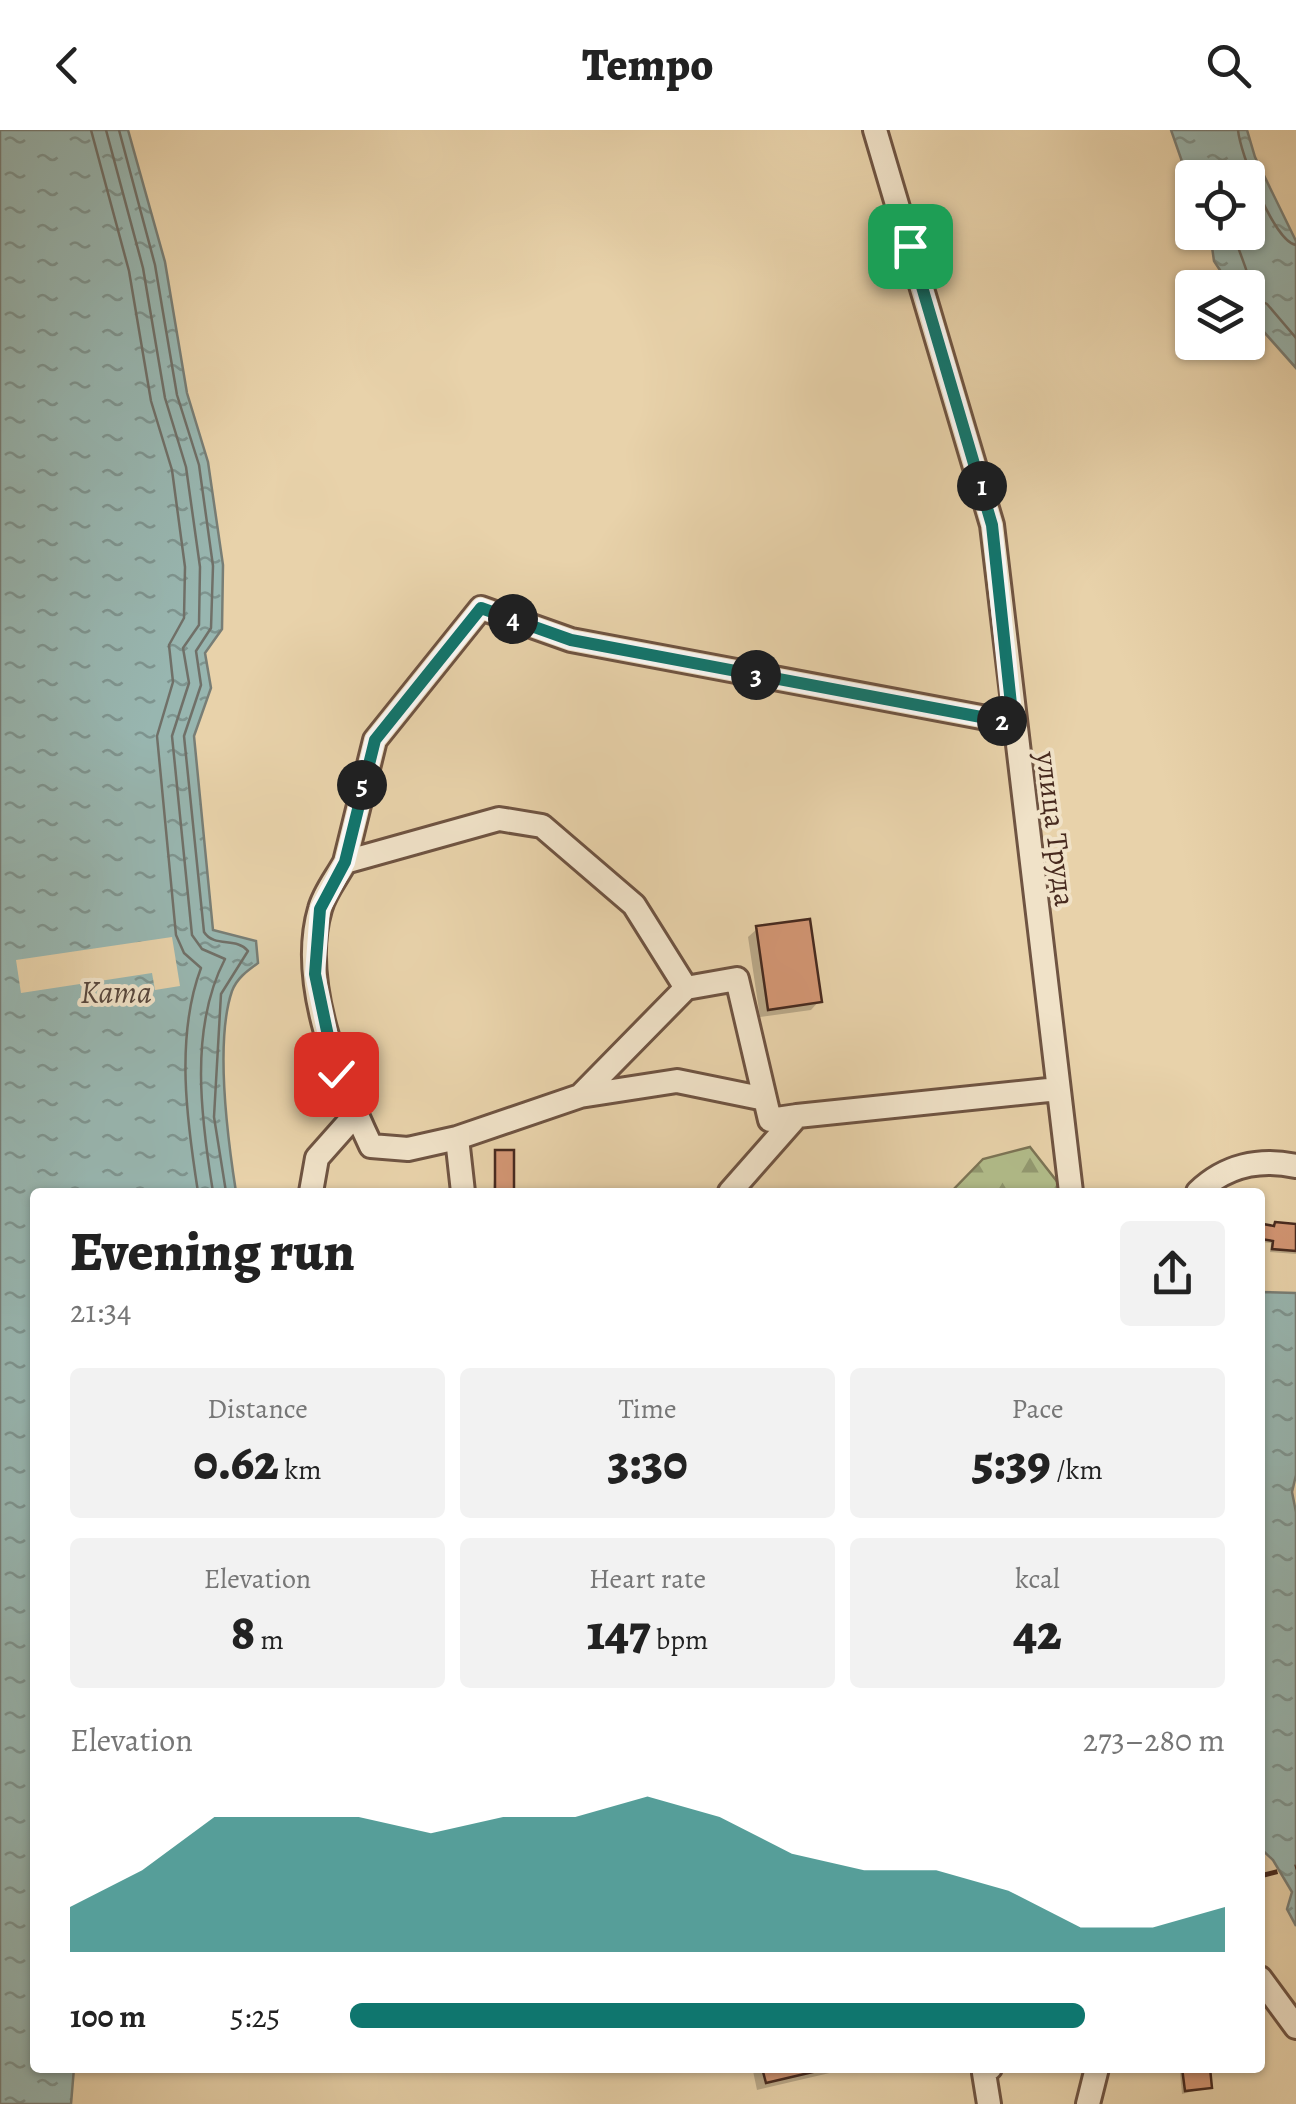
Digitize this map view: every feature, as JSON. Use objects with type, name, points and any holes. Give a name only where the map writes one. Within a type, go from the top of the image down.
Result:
[{"type":"street","name":"улица Труда","points":[[876,130],[992,525],[1070,1188]]},
{"type":"street","points":[[765,1098],[677,1081],[580,1096],[458,1138],[408,1149],[371,1146],[336,1074],[315,974],[320,909],[345,862],[375,740],[481,608],[571,640],[1013,723]]},
{"type":"street","points":[[345,862],[499,819],[542,826],[634,904],[686,988]]},
{"type":"street","points":[[580,1096],[686,988],[737,979],[770,1120],[1058,1089]]},
{"type":"street","points":[[312,1188],[317,1158],[356,1114]]},
{"type":"street","points":[[734,1188],[797,1116]]},
{"type":"street","points":[[458,1138],[463,1188]]},
{"type":"street","points":[[1202,1188],[1214,1177],[1242,1165],[1276,1162],[1296,1166]]},
{"type":"street","points":[[1265,1985],[1296,2027]]},
{"type":"street","points":[[985,2073],[990,2104]]},
{"type":"street","points":[[1081,2073],[1085,2104]]},
{"type":"street","points":[[1085,2104],[1095,2073]]},
{"type":"green space","points":[[1030,1147],[1059,1188],[955,1188],[983,1159]]},
{"type":"water","name":"Kama","points":[[0,130],[128,130],[165,262],[187,393],[208,462],[223,565],[222,629],[205,653],[211,688],[194,736],[213,930],[256,941],[258,963],[234,986],[224,1036],[225,1091],[235,1188],[30,1188],[30,2073],[74,2073],[71,2104],[0,2104]]},
{"type":"water","points":[[1171,130],[1247,130],[1256,160],[1182,160]]},
{"type":"water","points":[[1265,177],[1296,241],[1296,368],[1265,333],[1265,270],[1220,270],[1212,250],[1265,250]]},
{"type":"water","points":[[1265,1292],[1296,1293],[1296,1475],[1292,1492],[1296,1512],[1296,1926],[1287,1909],[1292,1892],[1265,1853]]},
{"type":"pier","points":[[172,937],[180,986],[155,990],[152,973],[21,993],[16,960]]},
{"type":"building","points":[[810,919],[822,1002],[768,1010],[756,926]]},
{"type":"building","points":[[495,1150],[514,1150],[514,1188],[495,1188]]},
{"type":"building","points":[[1275,1222],[1296,1224],[1296,1251],[1272,1249],[1273,1241],[1265,1240],[1265,1224],[1274,1226]]},
{"type":"building","points":[[763,2073],[809,2073],[766,2083]]},
{"type":"building","points":[[1183,2073],[1210,2073],[1212,2088],[1185,2091]]},
{"type":"railway","points":[[1265,1875],[1296,1867]]},
{"type":"route","points":[[336,1074],[315,974],[320,909],[345,862],[375,740],[481,608],[571,640],[1013,723],[1000,570],[992,525],[910,246]]}]
